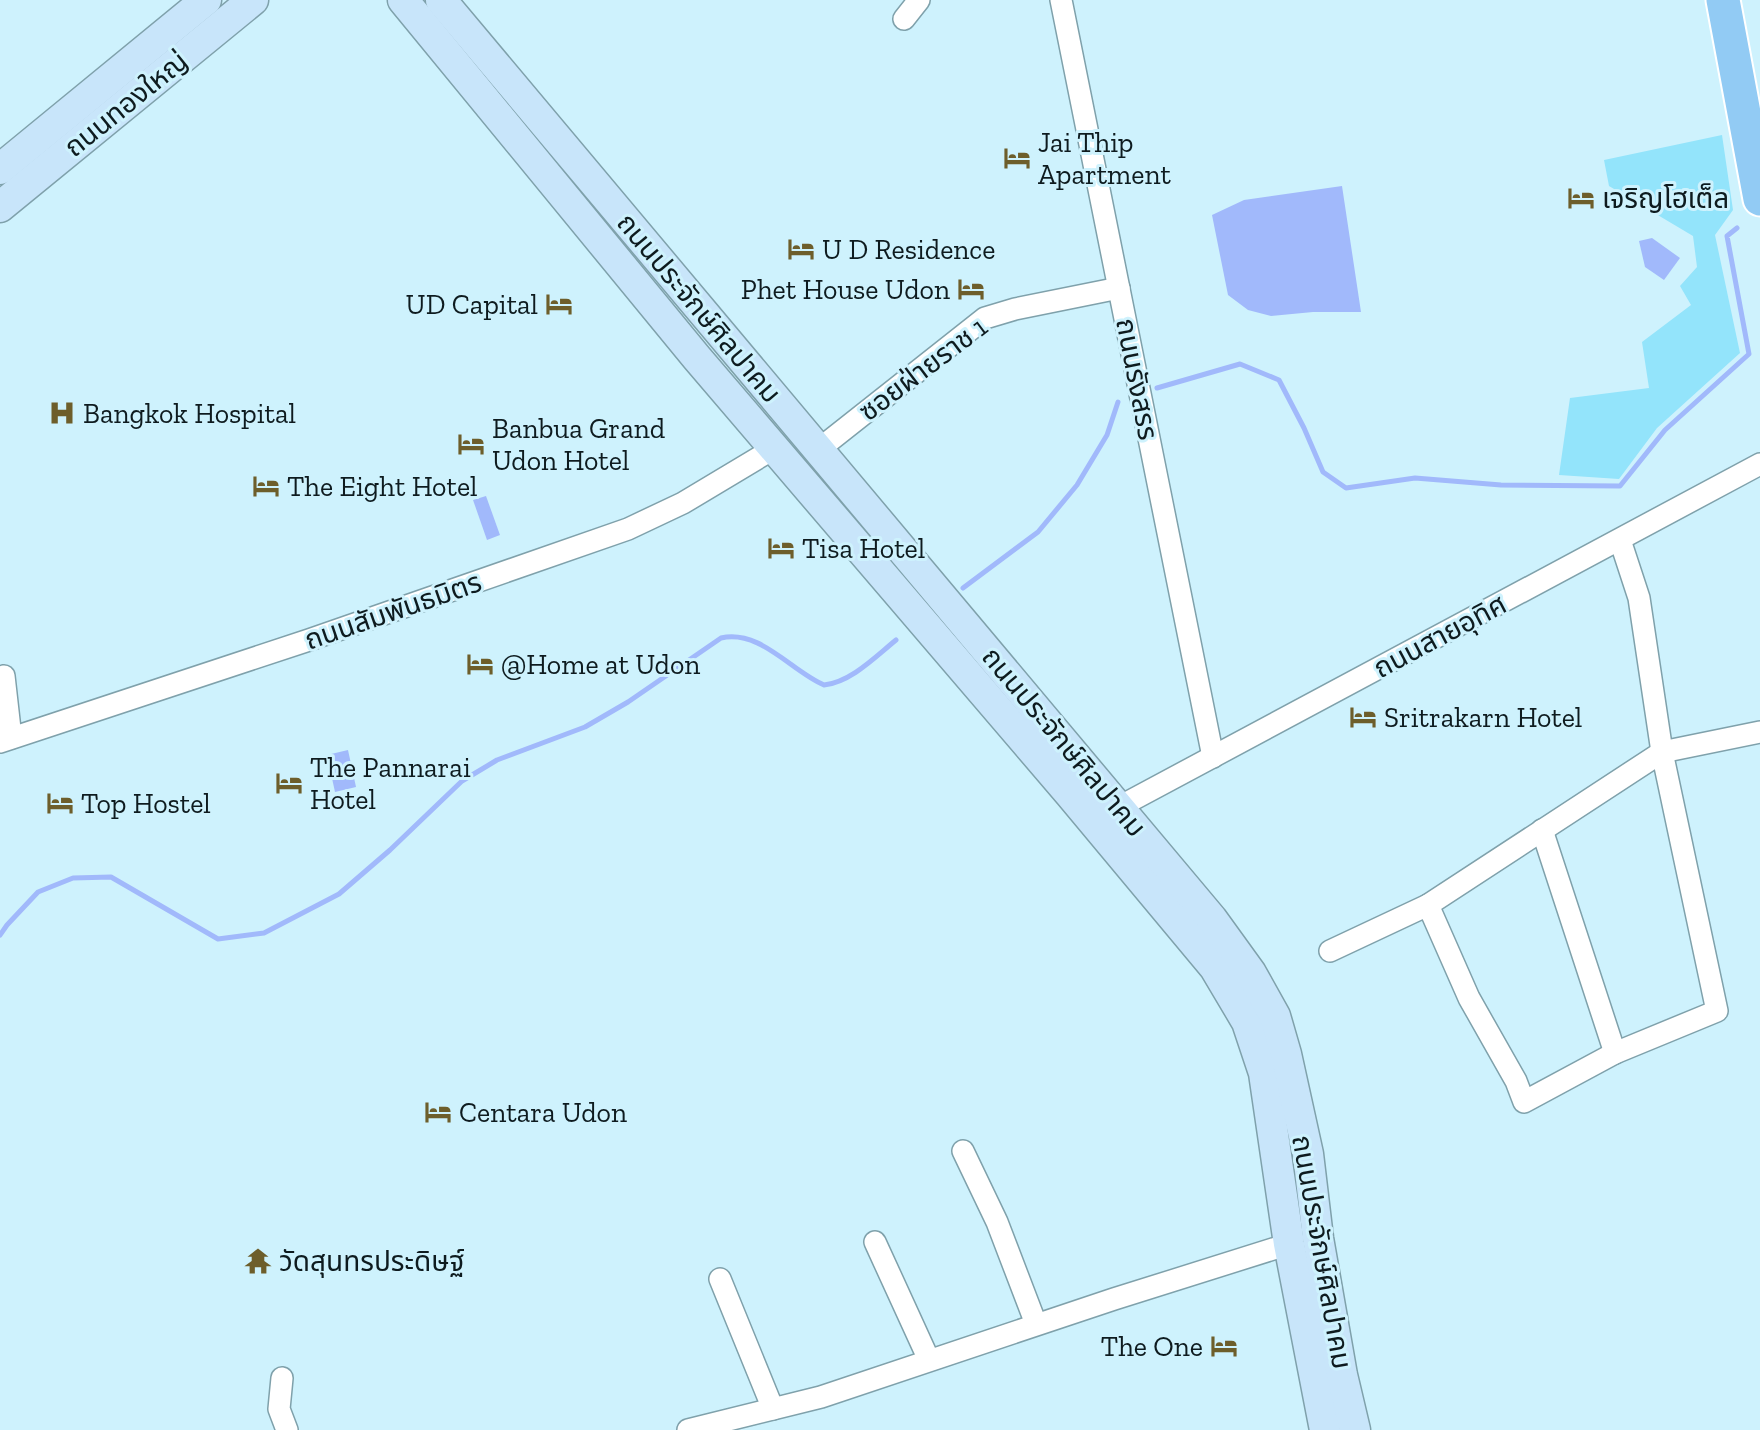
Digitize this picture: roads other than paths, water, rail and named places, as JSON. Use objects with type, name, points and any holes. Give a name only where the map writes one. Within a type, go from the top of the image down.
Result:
[{"type":"main road","points":[[1723,0],[1760,200]]},
{"type":"street","name":"ถนนทองใหญ่","points":[[0,169],[206,0]]},
{"type":"street","name":"ถนนทองใหญ่","points":[[0,207],[253,0]]},
{"type":"street","name":"ถนนประจักษ์ศิลปาคม","points":[[404,0],[543,173],[946,651],[1212,919],[1251,973],[1275,1016],[1286,1054],[1308,1154],[1318,1238],[1342,1375],[1355,1430]]},
{"type":"street","name":"ถนนประจักษ์ศิลปาคม","points":[[440,0],[971,632],[1106,814],[1215,968],[1247,1022],[1264,1073],[1289,1244],[1325,1430]]},
{"type":"street","points":[[904,19],[919,0]]},
{"type":"street","name":"ถนนรังสรร","points":[[1062,0],[1213,757]]},
{"type":"street","points":[[543,173],[569,154]]},
{"type":"street","points":[[580,217],[606,198]]},
{"type":"street","name":"ซอยฝ่ายราช 1","points":[[818,450],[985,318],[1015,309],[1119,288]]},
{"type":"street","points":[[773,449],[799,427]]},
{"type":"street","name":"ถนนสัมพันธมิตร","points":[[5,740],[309,640],[628,529],[683,503],[773,449]]},
{"type":"street","name":"ถนนสายอุทิศ","points":[[1106,814],[1760,464]]},
{"type":"street","points":[[1428,905],[1469,998],[1516,1080],[1524,1102],[1615,1053],[1717,1011],[1662,752],[1639,598],[1620,540]]},
{"type":"street","points":[[946,651],[971,632]]},
{"type":"street","points":[[4,676],[5,740]]},
{"type":"street","points":[[1330,951],[1428,905],[1662,752],[1760,732]]},
{"type":"street","points":[[1542,830],[1615,1053]]},
{"type":"street","points":[[963,1151],[997,1222],[1036,1324]]},
{"type":"street","points":[[688,1430],[821,1397],[1036,1324],[1289,1244],[1318,1238]]},
{"type":"street","points":[[875,1242],[929,1360]]},
{"type":"street","points":[[720,1279],[773,1409]]},
{"type":"street","points":[[282,1378],[279,1409],[286,1430]]},
{"type":"waterway","points":[[1157,388],[1240,364],[1279,380],[1323,472],[1346,488],[1415,478],[1501,485],[1620,486],[1665,430],[1749,354],[1727,236],[1737,228]]},
{"type":"waterway","points":[[963,588],[1038,532],[1077,485],[1107,435],[1118,402]]},
{"type":"waterway","points":[[0,935],[38,892],[73,878],[111,877],[218,939],[264,933],[339,894],[390,850],[462,781],[497,760],[585,727],[628,702],[721,638],[735,637],[762,645],[824,685],[853,674],[896,640]]},
{"type":"place","name":"Jai Thip Apartment","points":[[1017,158]]},
{"type":"place","name":"เจริญโฮเต็ล","points":[[1581,198]]},
{"type":"place","name":"U D Residence","points":[[801,249]]},
{"type":"place","name":"Phet House Udon","points":[[971,289]]},
{"type":"place","name":"UD Capital","points":[[559,304]]},
{"type":"place","name":"Bangkok Hospital","points":[[62,413]]},
{"type":"place","name":"Banbua Grand Udon Hotel","points":[[471,444]]},
{"type":"place","name":"The Eight Hotel","points":[[266,486]]},
{"type":"place","name":"Tisa Hotel","points":[[781,548]]},
{"type":"place","name":"@Home at Udon","points":[[480,664]]},
{"type":"place","name":"Sritrakarn Hotel","points":[[1363,717]]},
{"type":"place","name":"The Pannarai Hotel","points":[[289,783]]},
{"type":"place","name":"Top Hostel","points":[[60,803]]},
{"type":"place","name":"Centara Udon","points":[[438,1112]]},
{"type":"place","name":"วัดสุนทรประดิษฐ์","points":[[258,1261]]},
{"type":"place","name":"The One","points":[[1224,1346]]}]
